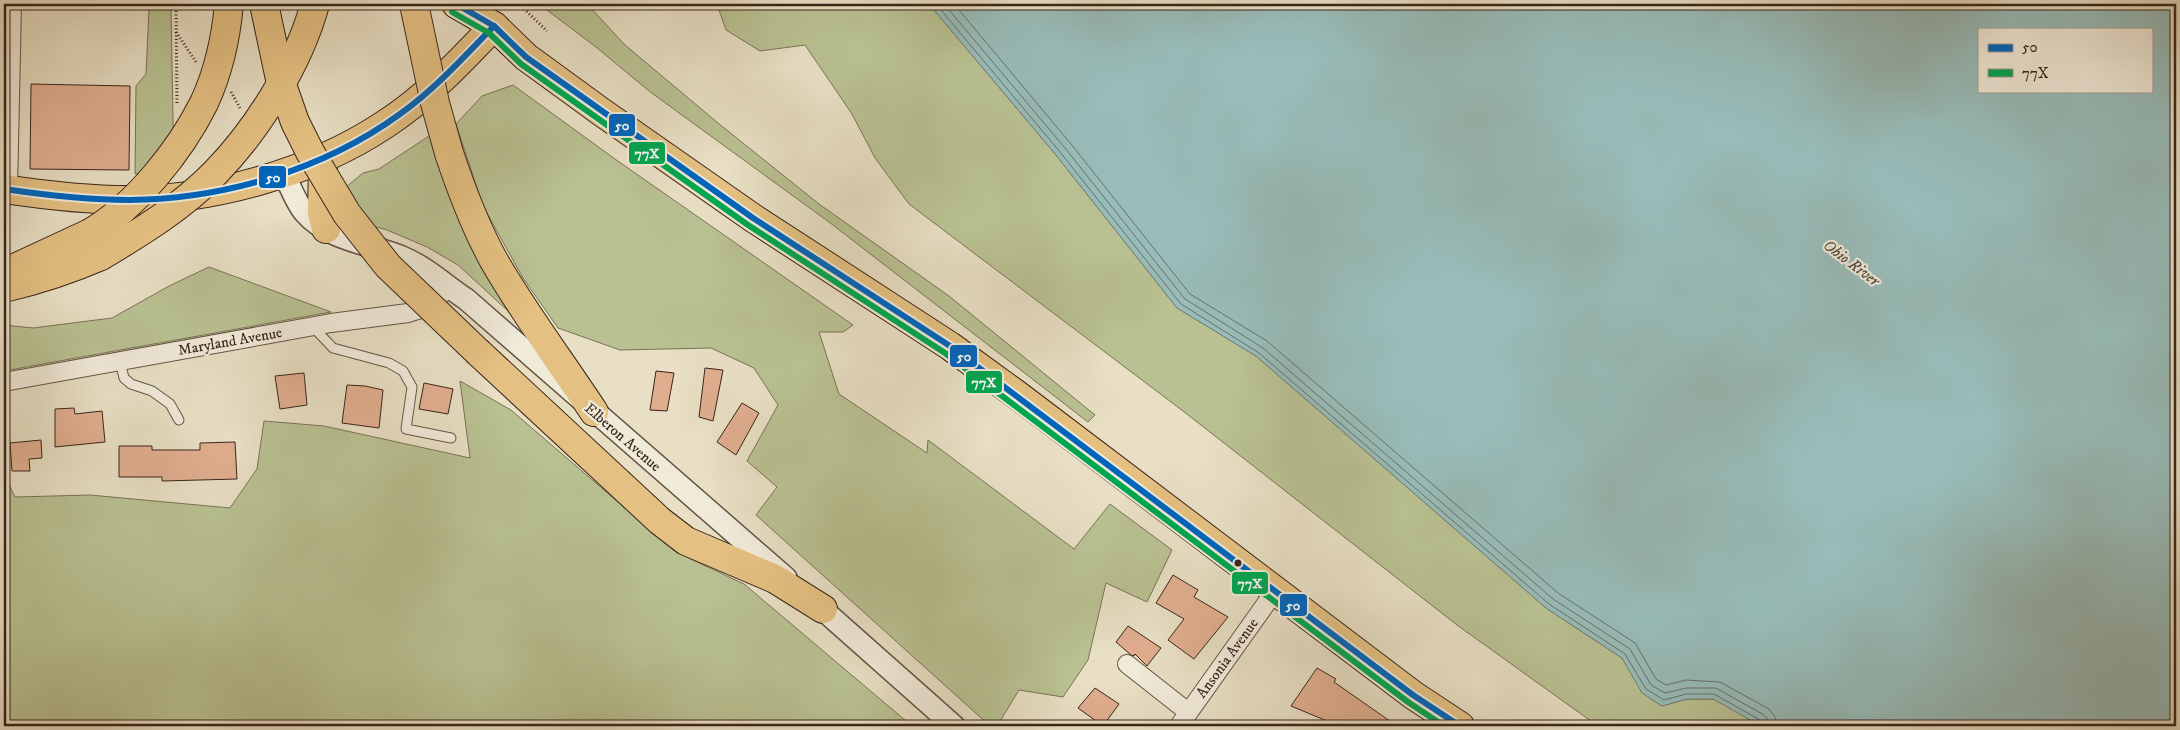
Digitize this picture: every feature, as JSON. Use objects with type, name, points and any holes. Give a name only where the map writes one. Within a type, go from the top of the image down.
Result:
[{"type":"main road","points":[[4,288],[42,279],[72,269],[95,244],[106,224],[123,210],[171,155],[204,103],[222,47],[229,4]]},
{"type":"main road","points":[[264,4],[280,79],[295,122],[310,152],[347,214],[388,266],[660,521],[686,541],[775,579],[823,609]]},
{"type":"main road","points":[[4,273],[145,230],[176,207],[214,174],[241,144],[286,74],[301,43],[315,4]]},
{"type":"main road","points":[[414,4],[435,104],[460,186],[492,257],[515,296],[594,412]]},
{"type":"main road","points":[[456,4],[487,15],[526,57],[600,111],[753,218],[950,346],[1413,695],[1460,726]]},
{"type":"main road","points":[[6,189],[130,200],[188,196],[284,173],[363,137],[402,112],[441,81],[487,15]]},
{"type":"main road","points":[[323,156],[322,212],[326,229]]},
{"type":"street","points":[[6,189],[12,4]]},
{"type":"street","name":"Elberon Avenue","points":[[284,173],[305,213],[318,225],[341,236],[402,257],[420,266],[466,299],[823,609],[954,726]]},
{"type":"street","name":"Maryland Avenue","points":[[4,382],[313,326],[408,313],[421,309],[449,288]]},
{"type":"street","name":"Ansonia Avenue","points":[[1183,719],[1275,590]]},
{"type":"street","points":[[1127,664],[1183,719]]},
{"type":"lane","points":[[313,326],[333,348],[389,363],[403,371],[412,387],[406,429],[451,438]]},
{"type":"lane","points":[[120,361],[124,378],[131,384],[152,391],[170,404],[179,420]]},
{"type":"path","points":[[176,4],[177,109]]},
{"type":"path","points":[[519,4],[548,31]]},
{"type":"green space","points":[[539,4],[587,4],[625,45],[718,123],[819,204],[949,296],[1095,415],[1088,422],[829,222],[649,91],[596,47]]},
{"type":"green space","points":[[717,4],[929,4],[1056,155],[1177,308],[1256,356],[1546,608],[1622,658],[1643,693],[1662,706],[1687,699],[1714,699],[1761,726],[1599,726],[1595,724],[1457,625],[1183,411],[909,204],[875,158],[852,114],[805,45],[760,51],[726,30]]},
{"type":"green space","points":[[149,9],[171,10],[174,173],[135,174],[136,86],[146,74]]},
{"type":"green space","points":[[513,85],[615,159],[853,325],[843,332],[819,332],[839,394],[927,453],[928,440],[1074,549],[1110,504],[1172,550],[1147,602],[1106,583],[1088,660],[1063,697],[1019,690],[997,726],[990,726],[756,515],[777,487],[747,461],[778,405],[754,368],[711,348],[620,350],[558,328],[523,278],[483,206],[456,124],[482,96]]},
{"type":"green space","points":[[432,134],[445,184],[514,307],[508,311],[458,265],[427,247],[387,230],[369,225],[345,188],[363,173],[379,169]]},
{"type":"green space","points":[[209,267],[331,312],[4,371],[4,325],[33,328],[112,318],[169,286]]},
{"type":"green space","points":[[460,381],[511,410],[676,552],[744,584],[912,726],[4,726],[4,474],[15,497],[90,495],[230,508],[257,469],[264,421],[324,426],[470,458]]},
{"type":"water","name":"Ohio River","points":[[929,4],[2176,4],[2176,726],[1761,726],[1713,699],[1687,699],[1662,706],[1642,693],[1622,658],[1546,608],[1256,356],[1177,308],[1056,155]]},
{"type":"building","points":[[31,84],[130,86],[129,170],[30,169]]},
{"type":"building","points":[[705,368],[723,370],[713,421],[699,417]]},
{"type":"building","points":[[656,371],[674,373],[667,411],[650,410]]},
{"type":"building","points":[[304,373],[307,405],[280,409],[275,376]]},
{"type":"building","points":[[424,383],[453,389],[448,414],[419,409]]},
{"type":"building","points":[[347,385],[383,390],[379,428],[342,423]]},
{"type":"building","points":[[742,403],[759,413],[736,455],[717,442]]},
{"type":"building","points":[[74,408],[75,414],[102,411],[105,442],[55,447],[55,409]]},
{"type":"building","points":[[41,440],[42,458],[29,459],[30,471],[12,471],[10,443]]},
{"type":"building","points":[[235,442],[237,479],[162,481],[162,477],[119,477],[119,446],[152,446],[152,450],[200,450],[200,443]]},
{"type":"building","points":[[1173,575],[1198,590],[1194,597],[1228,617],[1194,659],[1168,640],[1184,619],[1156,603]]},
{"type":"building","points":[[1128,626],[1161,648],[1147,666],[1135,654],[1134,656],[1131,655],[1116,642]]},
{"type":"building","points":[[1317,668],[1336,679],[1334,682],[1397,726],[1339,726],[1291,706]]},
{"type":"building","points":[[1095,688],[1119,704],[1103,726],[1078,708]]},
{"type":"transit line","name":"50","points":[[456,4],[494,26],[526,57],[753,218],[950,346],[1413,695],[1460,726]]},
{"type":"transit line","name":"77X","points":[[452,12],[489,33],[521,64],[748,225],[945,353],[1408,702],[1444,726]]},
{"type":"transit line","name":"50","points":[[4,189],[66,197],[129,200],[201,194],[271,178],[339,151],[370,134],[400,114],[437,83],[494,26]]}]
